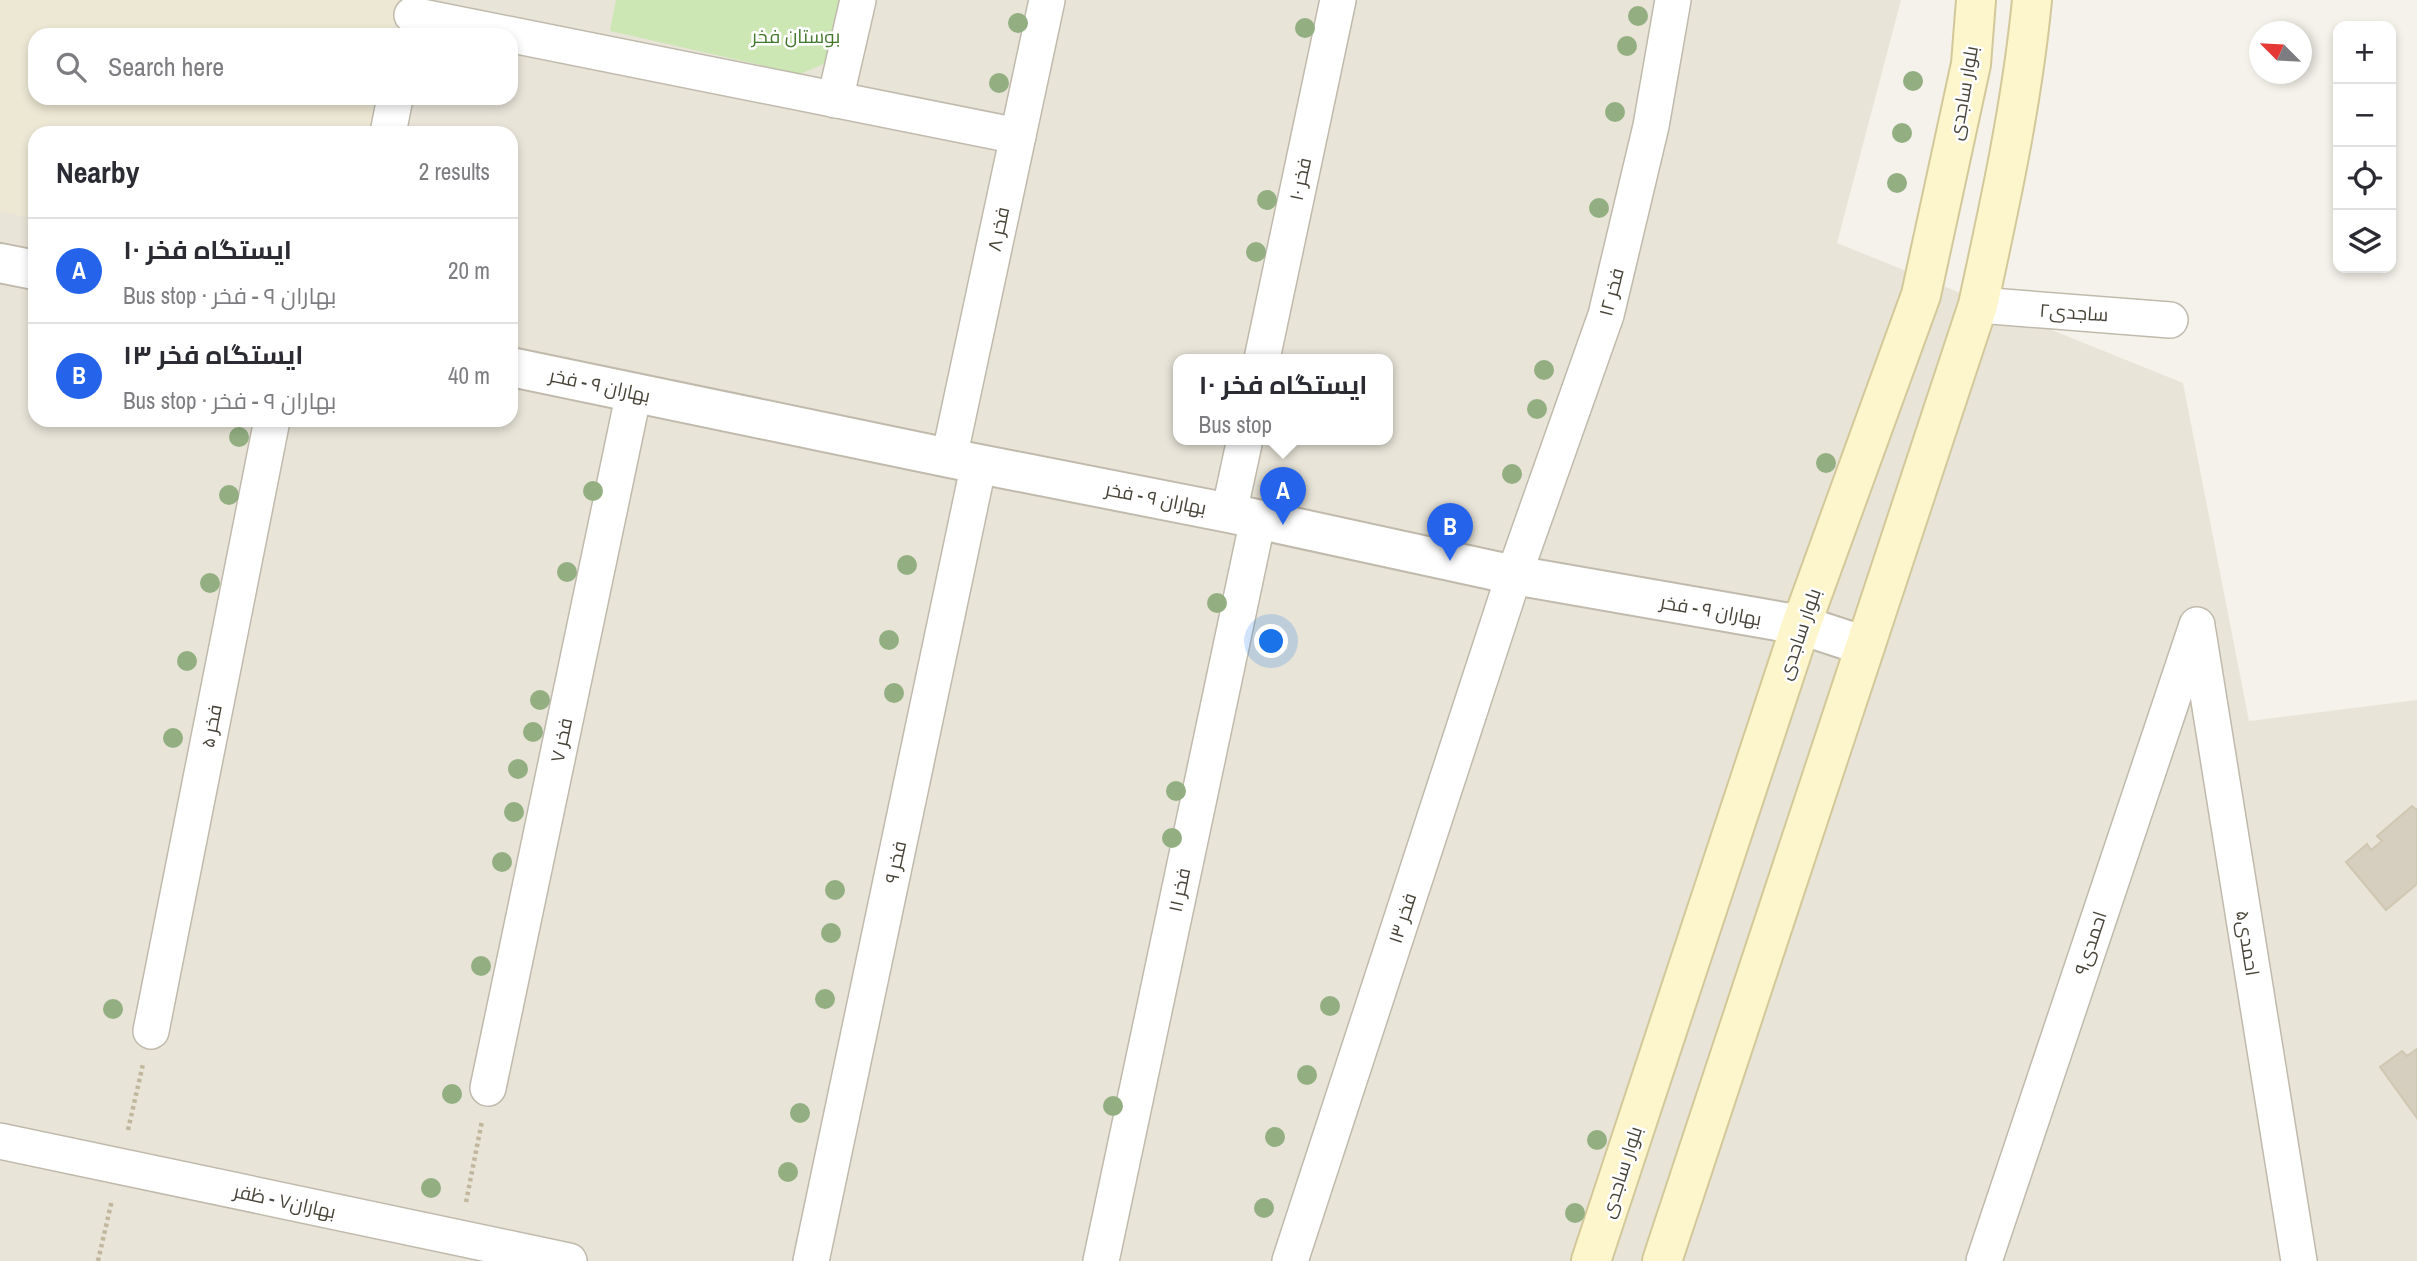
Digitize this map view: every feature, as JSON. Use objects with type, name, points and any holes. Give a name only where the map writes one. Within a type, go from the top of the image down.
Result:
[{"type":"main road","name":"بلوار ساجدی","points":[[1591,1261],[1801,625],[1921,295],[1948,179],[1970,64],[1976,0]]},
{"type":"main road","points":[[1662,1261],[1978,305],[2003,192],[2025,68],[2032,0]]},
{"type":"street","points":[[835,100],[858,0]]},
{"type":"street","name":"فخر ۸","points":[[964,460],[1018,136],[1047,0]]},
{"type":"street","name":"فخر ۱۰","points":[[1263,354],[1338,0]]},
{"type":"street","name":"فخر ۱۲","points":[[1514,575],[1606,315],[1651,126],[1673,0]]},
{"type":"street","points":[[412,17],[468,28]]},
{"type":"street","points":[[518,38],[1018,136]]},
{"type":"street","points":[[389,126],[394,105]]},
{"type":"street","points":[[0,263],[28,269]]},
{"type":"street","name":"ساجدی۲","points":[[1978,305],[2170,320]]},
{"type":"street","name":"بهاران ۹ - فخر","points":[[518,368],[1243,516],[1514,575],[1801,625],[1865,646]]},
{"type":"street","name":"فخر ۷","points":[[488,1088],[634,392]]},
{"type":"street","name":"فخر ۵","points":[[150,1031],[271,427]]},
{"type":"street","points":[[1243,516],[1245,445]]},
{"type":"street","name":"فخر ۹","points":[[811,1261],[964,460]]},
{"type":"street","name":"فخر ۱۱","points":[[1101,1261],[1243,516]]},
{"type":"street","name":"فخر ۱۳","points":[[1290,1261],[1514,575]]},
{"type":"street","name":"احمدی۹","points":[[1984,1261],[2197,625]]},
{"type":"street","name":"احمدی۵","points":[[2197,625],[2299,1261]]},
{"type":"street","name":"بهاران۷ - ظفر","points":[[0,1141],[569,1261]]},
{"type":"path","points":[[459,1238],[488,1088]]},
{"type":"shaded area","points":[[0,0],[1901,0],[1837,243],[2183,383],[2249,721],[2417,700],[2417,1261],[0,1261]]},
{"type":"shaded area","points":[[0,0],[399,0],[393,28],[28,28],[28,105],[376,105],[372,126],[28,126],[28,217],[0,211]]},
{"type":"green space","name":"بوستان فخر","points":[[616,0],[844,0],[831,61],[800,74],[610,31]]},
{"type":"building","points":[[2412,806],[2417,810],[2417,884],[2386,910],[2346,862],[2367,844],[2371,850],[2382,841],[2377,836]]},
{"type":"building","points":[[2417,1049],[2417,1118],[2380,1067],[2402,1051],[2407,1056]]},
{"type":"place","name":"ایستگاه فخر ۱۰","points":[[1283,525]]},
{"type":"place","name":"ایستگاه فخر ۱۳","points":[[1450,561]]}]
